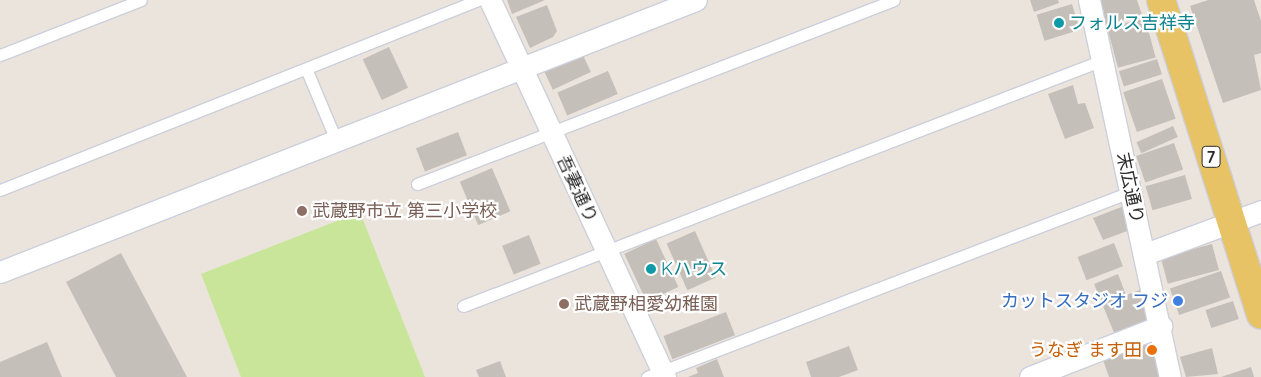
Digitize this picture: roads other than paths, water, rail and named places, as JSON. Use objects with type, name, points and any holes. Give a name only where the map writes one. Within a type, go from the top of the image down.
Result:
[{"type":"main road","name":"7","points":[[1161,0],[1261,315]]},
{"type":"street","name":"吾妻通り","points":[[490,0],[606,252],[658,375]]},
{"type":"street","points":[[0,272],[696,0]]},
{"type":"street","name":"末広通り","points":[[1089,0],[1130,192],[1162,326],[1170,377]]},
{"type":"street","points":[[1145,254],[1261,211]]},
{"type":"street","points":[[1030,377],[1162,326]]},
{"type":"lane","points":[[0,55],[141,0]]},
{"type":"lane","points":[[0,190],[307,71],[478,0]]},
{"type":"lane","points":[[417,184],[551,134],[894,0]]},
{"type":"lane","points":[[463,306],[1103,60]]},
{"type":"lane","points":[[307,71],[336,140]]},
{"type":"lane","points":[[658,375],[1130,192]]},
{"type":"place","name":"フォルス吉祥寺","points":[[1059,23]]},
{"type":"place","name":"武蔵野市立 第三小学校","points":[[302,211]]},
{"type":"place","name":"Kハウス","points":[[651,269]]},
{"type":"place","name":"カットスタジオ フジ","points":[[1178,301]]},
{"type":"place","name":"武蔵野相愛幼稚園","points":[[564,304]]},
{"type":"place","name":"うなぎ ます田","points":[[1152,350]]}]
